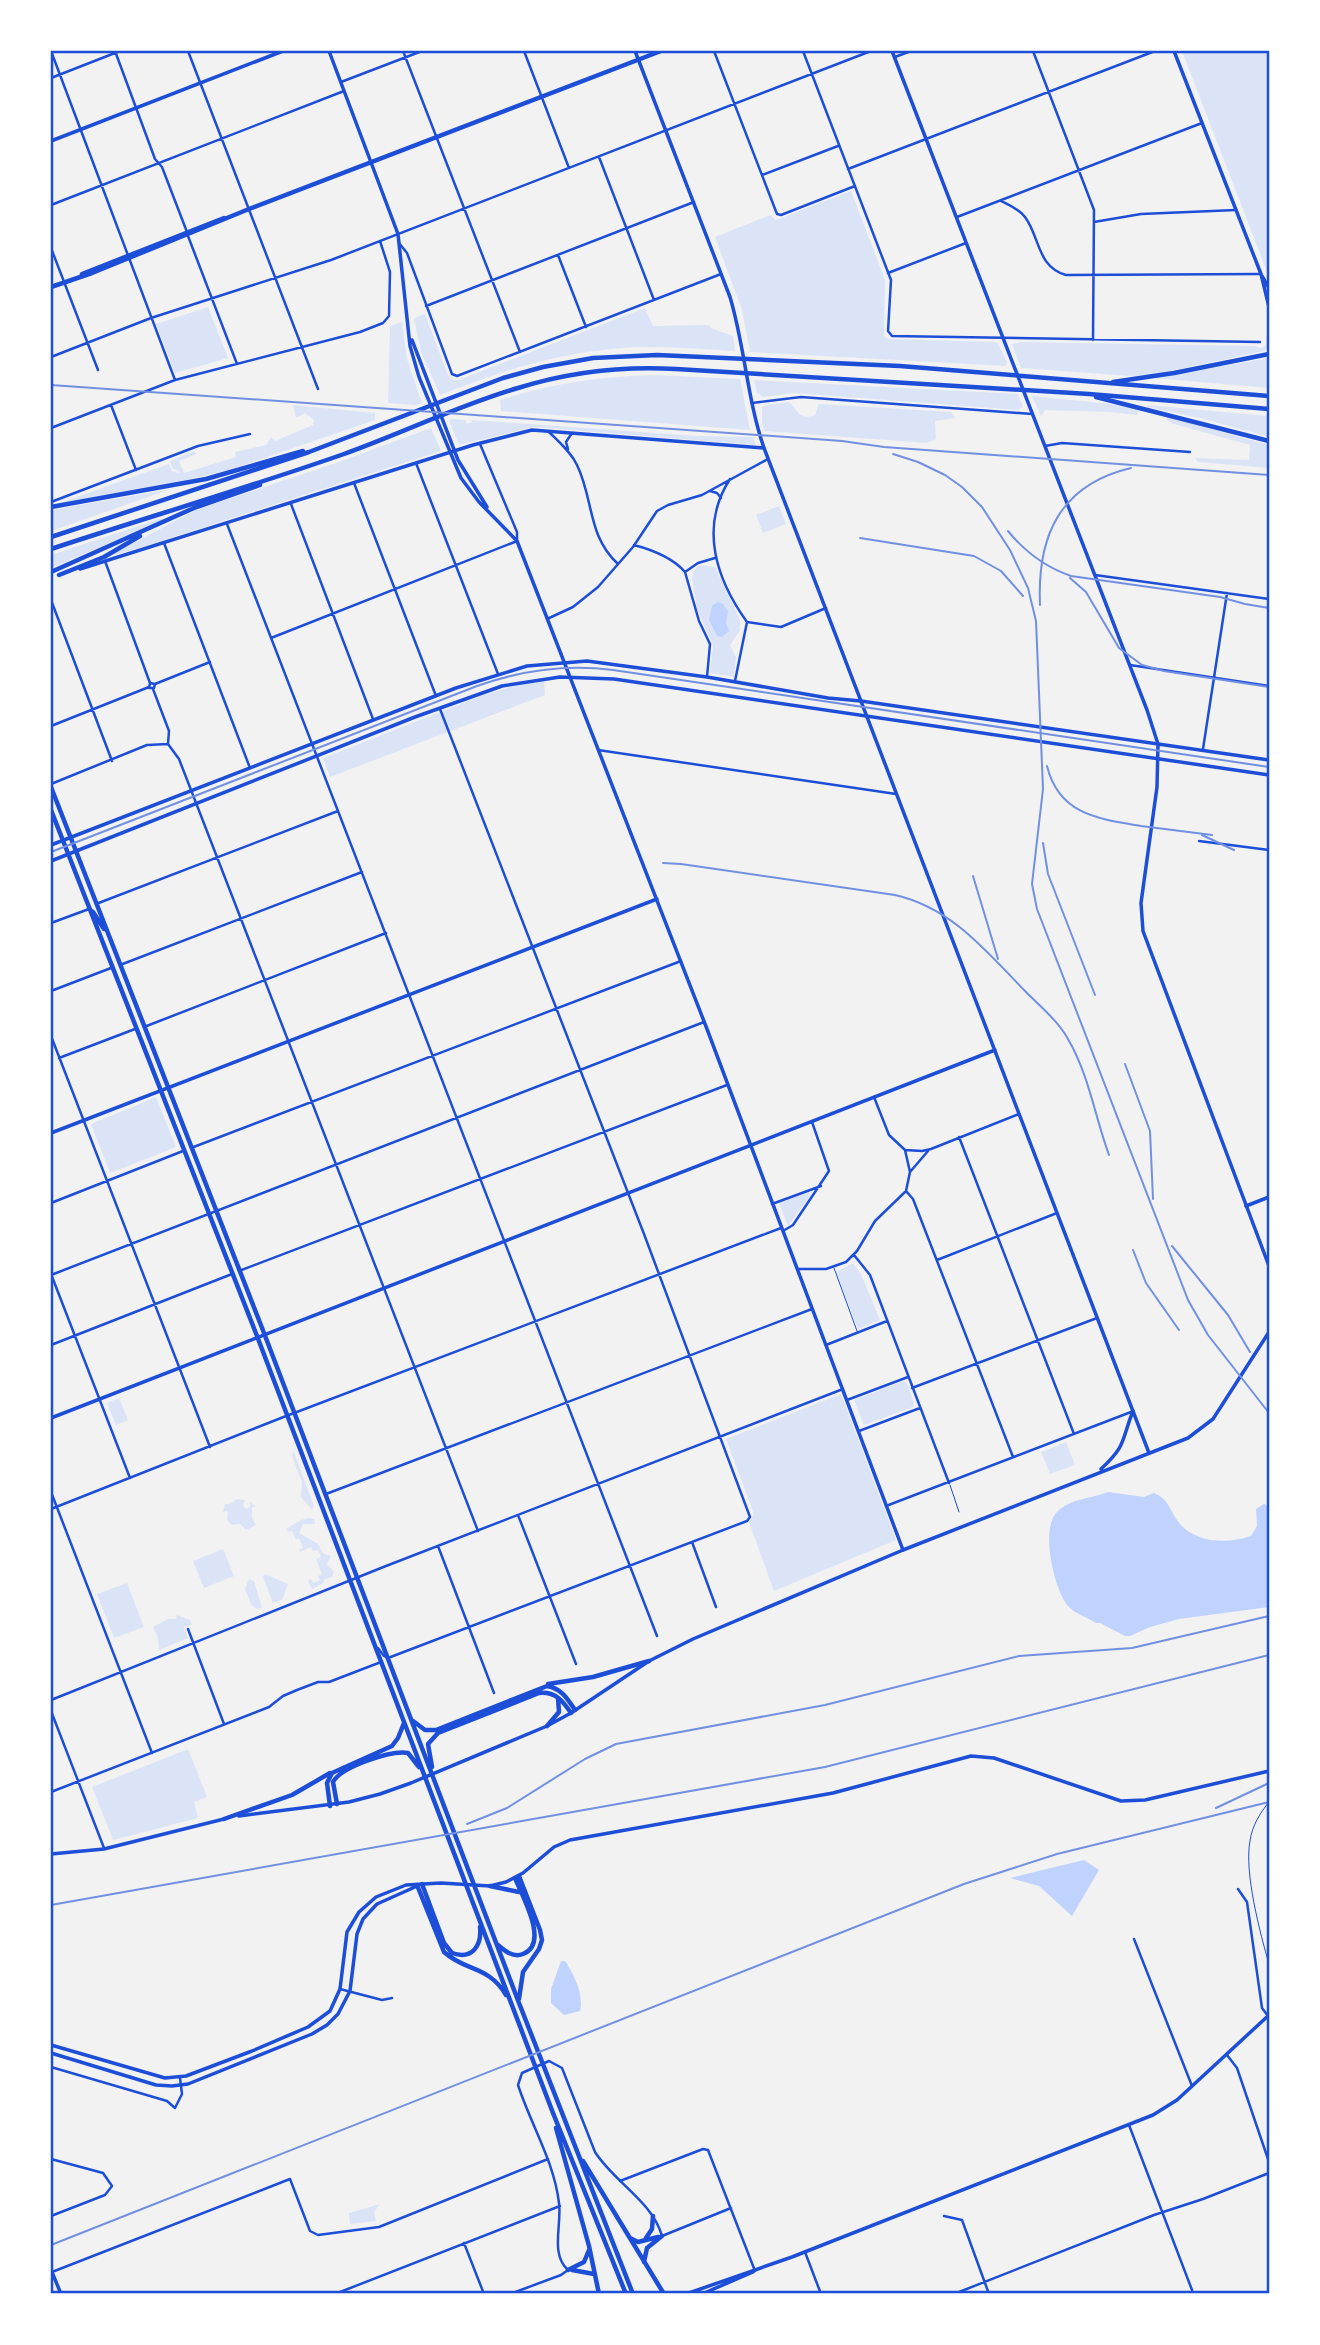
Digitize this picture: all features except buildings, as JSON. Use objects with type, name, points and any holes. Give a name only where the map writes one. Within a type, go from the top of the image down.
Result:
[{"type":"main road","points":[[51,286],[661,51]]},
{"type":"main road","points":[[1108,383],[1174,373],[1268,353]]},
{"type":"main road","points":[[51,537],[341,440],[503,378],[583,360],[636,355],[900,366],[1269,396]]},
{"type":"main road","points":[[51,572],[175,516],[498,394],[556,378],[595,372],[647,368],[1089,394],[1269,409]]},
{"type":"main road","points":[[1089,394],[1269,441]]},
{"type":"main road","points":[[51,504],[206,479],[341,440]]},
{"type":"main road","points":[[51,550],[329,459]]},
{"type":"main road","points":[[59,575],[110,553],[175,516]]},
{"type":"main road","points":[[51,786],[633,2294]]},
{"type":"main road","points":[[51,810],[257,1336],[553,2113],[626,2294]]},
{"type":"main road","points":[[89,909],[108,935]]},
{"type":"main road","points":[[411,1719],[425,1730],[436,1730],[541,1686],[607,1674],[649,1661]]},
{"type":"main road","points":[[541,1686],[559,1690],[573,1712]]},
{"type":"main road","points":[[429,1762],[428,1744],[438,1733],[539,1693],[558,1697],[573,1712]]},
{"type":"main road","points":[[547,1727],[559,1713],[558,1697]]},
{"type":"main road","points":[[224,1819],[292,1795],[337,1769],[392,1746],[404,1722]]},
{"type":"main road","points":[[337,1804],[333,1782],[340,1773],[393,1751],[408,1753],[420,1766]]},
{"type":"main road","points":[[330,1806],[327,1783],[337,1769]]},
{"type":"main road","points":[[496,1943],[508,1953],[517,1956],[526,1953],[535,1943],[535,1930],[517,1877]]},
{"type":"main road","points":[[517,1877],[542,1940],[523,1972],[519,2003]]},
{"type":"main road","points":[[419,1885],[443,1943],[452,1953],[466,1955],[477,1948],[481,1941],[480,1919]]},
{"type":"main road","points":[[419,1885],[444,1952],[489,1975],[500,1986],[513,2007]]},
{"type":"main road","points":[[490,1886],[514,1889],[521,1893]]},
{"type":"main road","points":[[553,2113],[589,2246],[599,2294]]},
{"type":"main road","points":[[572,2139],[664,2294]]},
{"type":"main road","points":[[643,2240],[652,2229],[653,2216]]},
{"type":"main road","points":[[628,2237],[635,2241],[662,2236]]},
{"type":"main road","points":[[645,2266],[647,2248],[662,2236]]},
{"type":"main road","points":[[568,2270],[584,2262],[589,2246]]},
{"type":"main road","points":[[568,2270],[585,2270],[595,2274]]},
{"type":"street","points":[[51,51],[175,380]]},
{"type":"street","points":[[51,78],[120,51]]},
{"type":"street","points":[[188,51],[318,389]]},
{"type":"street","points":[[51,141],[283,51]]},
{"type":"street","points":[[329,51],[398,234],[410,334],[458,460],[490,512],[517,541]]},
{"type":"street","points":[[403,51],[520,352]]},
{"type":"street","points":[[341,82],[422,51]]},
{"type":"street","points":[[524,51],[569,168]]},
{"type":"street","points":[[635,51],[722,274],[736,317],[752,403],[768,458],[1149,1453]]},
{"type":"street","points":[[714,51],[779,215],[855,186]]},
{"type":"street","points":[[803,51],[891,280],[889,334],[892,336],[1260,342]]},
{"type":"street","points":[[51,357],[151,318],[380,241],[871,51]]},
{"type":"street","points":[[892,51],[1130,665],[1158,744],[1155,806],[1140,913],[1143,931],[1269,1266]]},
{"type":"street","points":[[895,57],[911,51]]},
{"type":"street","points":[[1033,51],[1091,199],[1094,222],[1093,340]]},
{"type":"street","points":[[848,169],[1155,51]]},
{"type":"street","points":[[1174,51],[1261,274],[1269,307]]},
{"type":"street","points":[[115,52],[237,364]]},
{"type":"street","points":[[51,205],[344,91]]},
{"type":"street","points":[[957,217],[1203,122]]},
{"type":"street","points":[[762,175],[839,146]]},
{"type":"street","points":[[598,157],[654,300]]},
{"type":"street","points":[[1001,201],[1026,218],[1043,258],[1052,269],[1066,275],[1261,274]]},
{"type":"street","points":[[426,306],[694,202]]},
{"type":"street","points":[[1094,222],[1141,214],[1236,210]]},
{"type":"street","points":[[51,428],[175,380],[360,332],[387,319],[390,272],[380,241]]},
{"type":"street","points":[[399,243],[407,253],[454,375],[461,375],[722,274]]},
{"type":"street","points":[[888,273],[966,243]]},
{"type":"street","points":[[51,248],[98,370]]},
{"type":"street","points":[[558,255],[586,327]]},
{"type":"street","points":[[1261,274],[1269,288]]},
{"type":"street","points":[[752,403],[801,397],[1032,414]]},
{"type":"street","points":[[111,405],[136,470]]},
{"type":"street","points":[[51,577],[473,445],[527,431],[764,447]]},
{"type":"street","points":[[549,432],[569,452]]},
{"type":"street","points":[[51,496],[51,504],[198,446],[250,433]]},
{"type":"street","points":[[572,433],[566,442],[584,482],[596,532],[601,544],[618,564]]},
{"type":"street","points":[[480,443],[517,532],[517,541],[681,961],[903,1550]]},
{"type":"street","points":[[1045,446],[1062,443],[1189,452]]},
{"type":"street","points":[[547,619],[564,612],[589,594],[634,545],[657,511],[697,497],[768,458]]},
{"type":"street","points":[[416,463],[498,674]]},
{"type":"street","points":[[732,476],[721,499],[714,531],[715,558],[723,579],[747,622],[735,683]]},
{"type":"street","points":[[354,483],[436,696]]},
{"type":"street","points":[[709,491],[717,493],[721,499]]},
{"type":"street","points":[[290,504],[374,720]]},
{"type":"street","points":[[227,524],[657,1636]]},
{"type":"street","points":[[271,638],[517,541]]},
{"type":"street","points":[[164,543],[250,768]]},
{"type":"street","points":[[634,545],[658,553],[685,572],[699,621],[710,644],[706,677]]},
{"type":"street","points":[[685,572],[698,563],[715,558]]},
{"type":"street","points":[[105,561],[169,732],[168,744],[180,759],[478,1531]]},
{"type":"street","points":[[1095,575],[1269,599]]},
{"type":"street","points":[[1203,751],[1227,593]]},
{"type":"street","points":[[51,600],[112,761]]},
{"type":"street","points":[[747,622],[780,626],[826,608]]},
{"type":"street","points":[[51,726],[210,662]]},
{"type":"street","points":[[51,845],[436,696],[527,666],[564,662],[602,662],[1269,760]]},
{"type":"street","points":[[1130,665],[1269,685]]},
{"type":"street","points":[[51,861],[402,722],[513,684],[569,677],[614,679],[1269,775]]},
{"type":"street","points":[[374,1643],[383,1656],[388,1658],[747,1521],[750,1517],[440,709]]},
{"type":"street","points":[[51,786],[147,745],[168,744]]},
{"type":"street","points":[[598,750],[897,794]]},
{"type":"street","points":[[96,904],[338,811]]},
{"type":"street","points":[[1199,841],[1269,850]]},
{"type":"street","points":[[120,965],[362,872]]},
{"type":"street","points":[[51,1133],[657,899]]},
{"type":"street","points":[[51,923],[89,909]]},
{"type":"street","points":[[144,1027],[386,933]]},
{"type":"street","points":[[191,1148],[681,961]]},
{"type":"street","points":[[51,991],[111,968]]},
{"type":"street","points":[[130,1478],[51,1274],[704,1022]]},
{"type":"street","points":[[60,1058],[136,1028]]},
{"type":"street","points":[[51,1036],[209,1447]]},
{"type":"street","points":[[51,1418],[995,1050]]},
{"type":"street","points":[[239,1271],[728,1084]]},
{"type":"street","points":[[874,1097],[889,1135],[905,1150],[910,1172]]},
{"type":"street","points":[[797,1269],[834,1268],[854,1255],[875,1221],[906,1191],[910,1172],[930,1149],[1019,1114]]},
{"type":"street","points":[[51,1509],[287,1416],[793,1225],[828,1176],[829,1168],[812,1121]]},
{"type":"street","points":[[959,1137],[1074,1434]]},
{"type":"street","points":[[905,1150],[930,1149]]},
{"type":"street","points":[[51,1203],[183,1151]]},
{"type":"street","points":[[772,1204],[821,1186]]},
{"type":"street","points":[[906,1191],[914,1199],[1013,1457]]},
{"type":"street","points":[[1246,1206],[1269,1197]]},
{"type":"street","points":[[937,1260],[1057,1213]]},
{"type":"street","points":[[854,1255],[870,1276],[949,1483]]},
{"type":"street","points":[[51,1345],[232,1274]]},
{"type":"street","points":[[326,1494],[812,1309]]},
{"type":"street","points":[[912,1388],[1097,1318]]},
{"type":"street","points":[[826,1345],[887,1321]]},
{"type":"street","points":[[51,1854],[104,1849],[224,1819],[330,1806],[388,1791],[547,1727],[649,1661],[687,1642],[903,1550],[1195,1434],[1208,1425],[1217,1413],[1268,1335]]},
{"type":"street","points":[[847,1400],[908,1377]]},
{"type":"street","points":[[51,1700],[358,1577],[843,1389]]},
{"type":"street","points":[[859,1431],[920,1408]]},
{"type":"street","points":[[886,1506],[1133,1411]]},
{"type":"street","points":[[1097,1472],[1119,1450],[1133,1411]]},
{"type":"street","points":[[51,1492],[152,1753]]},
{"type":"street","points":[[518,1515],[576,1664]]},
{"type":"street","points":[[692,1542],[716,1606]]},
{"type":"street","points":[[438,1546],[494,1693]]},
{"type":"street","points":[[188,1629],[224,1725]]},
{"type":"street","points":[[51,1792],[269,1707],[285,1695],[317,1682],[337,1679],[381,1662]]},
{"type":"street","points":[[51,1711],[104,1849]]},
{"type":"street","points":[[51,2045],[154,2076],[180,2078],[254,2050],[315,2023],[333,2007],[340,1989],[344,1945],[352,1922],[376,1897],[397,1888],[419,1885],[454,1883],[490,1886],[517,1877],[549,1850],[570,1840],[833,1793],[971,1756],[994,1758],[1107,1798],[1128,1802],[1269,1771]]},
{"type":"street","points":[[51,2053],[156,2085],[182,2085],[318,2031],[338,2014],[350,1991],[357,1934],[363,1919],[377,1904],[419,1885]]},
{"type":"street","points":[[686,2294],[805,2252],[1160,2111],[1192,2086],[1269,2016],[1262,2008],[1247,1902],[1238,1889]]},
{"type":"street","points":[[1134,1940],[1192,2086]]},
{"type":"street","points":[[340,1989],[382,2000],[392,1998]]},
{"type":"street","points":[[1227,2055],[1237,2068],[1269,2162]]},
{"type":"street","points":[[510,2294],[568,2270],[558,2255],[560,2206],[557,2186],[518,2085],[522,2073],[538,2064],[549,2061],[558,2064],[564,2072],[595,2152],[602,2163],[653,2216],[662,2236],[731,2208]]},
{"type":"street","points":[[51,2067],[167,2101],[175,2108],[181,2100],[180,2078]]},
{"type":"street","points":[[1129,2125],[1192,2290]]},
{"type":"street","points":[[620,2181],[707,2149],[755,2271]]},
{"type":"street","points":[[51,2159],[103,2173],[112,2186],[105,2195],[51,2216]]},
{"type":"street","points":[[61,2294],[51,2272],[290,2179],[313,2233],[379,2227],[548,2160]]},
{"type":"street","points":[[954,2294],[1269,2173]]},
{"type":"street","points":[[335,2294],[560,2206]]},
{"type":"street","points":[[944,2216],[962,2220],[989,2294]]},
{"type":"street","points":[[464,2243],[484,2294]]},
{"type":"street","points":[[805,2252],[821,2294]]},
{"type":"street","points":[[702,2294],[755,2271]]},
{"type":"lane","points":[[834,1268],[857,1332]]},
{"type":"lane","points":[[949,1483],[959,1512]]},
{"type":"lane","points":[[1269,1802],[1255,1823],[1249,1849],[1249,1865],[1261,1935],[1269,1964]]},
{"type":"shaded area","points":[[1182,51],[1269,51],[1269,277]]},
{"type":"shaded area","points":[[851,191],[885,280],[884,337],[997,342],[1007,362],[1006,366],[750,352],[742,310],[715,237],[770,215],[776,220]]},
{"type":"shaded area","points":[[208,307],[228,358],[175,373],[156,324]]},
{"type":"shaded area","points":[[645,308],[653,326],[709,325],[733,336],[735,351],[650,347],[598,350],[529,364],[440,395],[421,352],[414,318],[425,314],[448,375],[458,380]]},
{"type":"shaded area","points":[[402,322],[407,359],[422,403],[416,405],[388,403],[390,326]]},
{"type":"shaded area","points":[[1266,337],[1269,337],[1269,348],[1264,351],[1152,375],[1130,376],[1021,368],[1012,344],[1021,342],[1261,348],[1266,345]]},
{"type":"shaded area","points":[[1269,358],[1269,388],[1153,378]]},
{"type":"shaded area","points":[[656,375],[740,379],[750,430],[501,411],[500,400],[538,389],[597,379]]},
{"type":"shaded area","points":[[754,380],[1018,394],[1023,407],[1018,410],[794,393],[763,397],[757,393]]},
{"type":"shaded area","points":[[1032,396],[1139,409],[1137,415],[1045,410],[1041,416]]},
{"type":"shaded area","points":[[789,402],[805,417],[815,415],[819,404],[951,412],[955,418],[935,421],[936,439],[927,443],[764,431],[762,407]]},
{"type":"shaded area","points":[[293,405],[375,413],[375,420],[229,470],[57,504],[169,464],[172,471],[179,473],[173,469],[170,461],[194,451],[197,454],[179,461],[184,473],[236,457],[235,452],[266,445],[271,437],[275,441],[313,425],[314,420],[305,413],[296,418]]},
{"type":"shaded area","points":[[1147,407],[1269,416],[1269,437]]},
{"type":"shaded area","points":[[1168,417],[1269,445],[1269,468],[1198,462],[1195,458],[1249,460],[1250,445],[1174,424],[1166,420]]},
{"type":"shaded area","points":[[449,420],[465,420],[467,424],[472,422],[471,420],[697,436],[753,437],[756,445],[534,427],[459,445]]},
{"type":"shaded area","points":[[431,428],[441,451],[164,540],[160,544],[114,555],[196,510]]},
{"type":"shaded area","points":[[171,489],[51,531],[51,510]]},
{"type":"shaded area","points":[[779,506],[786,524],[763,533],[756,515]]},
{"type":"shaded area","points":[[162,518],[163,520],[51,568],[51,555]]},
{"type":"shaded area","points":[[700,565],[715,567],[740,620],[740,630],[730,645],[736,657],[734,677],[710,673],[713,645],[697,609],[692,578],[693,571]]},
{"type":"shaded area","points":[[544,681],[545,695],[330,777],[323,758],[486,694],[521,684]]},
{"type":"shaded area","points":[[156,1097],[176,1147],[110,1173],[91,1124]]},
{"type":"shaded area","points":[[809,1192],[810,1196],[788,1226],[779,1203]]},
{"type":"shaded area","points":[[853,1263],[861,1274],[880,1320],[858,1329],[836,1272]]},
{"type":"shaded area","points":[[903,1381],[907,1383],[913,1407],[864,1425],[854,1400]]},
{"type":"shaded area","points":[[841,1394],[896,1540],[774,1591],[749,1522],[754,1514],[726,1439]]},
{"type":"shaded area","points":[[119,1398],[128,1420],[116,1425],[107,1403]]},
{"type":"shaded area","points":[[1066,1442],[1075,1465],[1050,1474],[1041,1452]]},
{"type":"shaded area","points":[[293,1450],[314,1506],[312,1510],[301,1497],[302,1482],[292,1456]]},
{"type":"shaded area","points":[[237,1499],[245,1500],[243,1505],[246,1509],[250,1507],[250,1502],[256,1507],[252,1507],[252,1518],[256,1525],[246,1530],[240,1524],[231,1525],[227,1519],[228,1511],[223,1512],[225,1504]]},
{"type":"shaded area","points":[[309,1518],[314,1519],[315,1524],[303,1524],[299,1533],[318,1544],[323,1553],[331,1556],[327,1564],[334,1572],[332,1577],[312,1589],[308,1581],[311,1579],[313,1583],[320,1580],[318,1576],[322,1574],[316,1559],[321,1557],[318,1550],[313,1551],[311,1547],[300,1552],[299,1549],[303,1548],[299,1538],[296,1540],[292,1531],[288,1532],[286,1529]]},
{"type":"shaded area","points":[[223,1549],[234,1576],[204,1588],[193,1561]]},
{"type":"shaded area","points":[[265,1574],[288,1584],[282,1600],[273,1603],[263,1577]]},
{"type":"shaded area","points":[[249,1579],[254,1581],[262,1608],[256,1609],[251,1604],[245,1589]]},
{"type":"shaded area","points":[[127,1583],[144,1627],[114,1638],[97,1594]]},
{"type":"shaded area","points":[[177,1615],[190,1620],[192,1625],[184,1627],[188,1638],[159,1650],[153,1627],[168,1619],[176,1619]]},
{"type":"shaded area","points":[[189,1751],[207,1797],[194,1802],[198,1818],[113,1840],[92,1787]]},
{"type":"shaded area","points":[[380,2204],[374,2212],[376,2221],[350,2224],[349,2213]]},
{"type":"water","points":[[718,602],[728,611],[726,623],[729,631],[722,637],[717,636],[709,620],[712,606]]},
{"type":"water","points":[[1108,1492],[1144,1497],[1154,1493],[1165,1500],[1182,1526],[1209,1540],[1251,1536],[1257,1526],[1256,1509],[1264,1504],[1269,1507],[1269,1607],[1179,1619],[1130,1636],[1074,1611],[1063,1598],[1054,1573],[1049,1545],[1052,1520],[1057,1512],[1068,1504]]},
{"type":"water","points":[[1084,1860],[1099,1870],[1072,1916],[1039,1886],[1010,1878]]},
{"type":"water","points":[[561,1961],[565,1961],[572,1972],[581,1998],[580,2011],[564,2015],[551,2003],[551,1989]]},
{"type":"tram line","points":[[51,852],[477,686],[527,672],[561,668],[613,670],[1269,767]]},
{"type":"railway","points":[[51,385],[842,441],[884,447],[1269,475]]},
{"type":"railway","points":[[893,454],[918,462],[962,487],[982,507],[1010,550],[1028,588],[1036,621],[1043,789],[1032,884],[1037,909],[1188,1300],[1208,1335],[1269,1413]]},
{"type":"railway","points":[[1040,605],[1043,557],[1048,536],[1057,517],[1086,487],[1106,476],[1131,468]]},
{"type":"railway","points":[[1008,531],[1036,558],[1071,576],[1220,597],[1269,608]]},
{"type":"railway","points":[[860,538],[974,556],[1001,571],[1023,596]]},
{"type":"railway","points":[[1070,578],[1086,592],[1119,648],[1142,665],[1164,671],[1269,687]]},
{"type":"railway","points":[[1047,766],[1061,795],[1083,812],[1125,823],[1212,835]]},
{"type":"railway","points":[[1202,835],[1234,850]]},
{"type":"railway","points":[[1043,843],[1048,874],[1095,995]]},
{"type":"railway","points":[[663,863],[895,895],[915,901],[951,921],[982,947],[1064,1032],[1087,1082],[1109,1155]]},
{"type":"railway","points":[[973,876],[998,959]]},
{"type":"railway","points":[[1125,1064],[1150,1131],[1153,1199]]},
{"type":"railway","points":[[1172,1246],[1228,1315],[1250,1352]]},
{"type":"railway","points":[[1133,1250],[1146,1283],[1179,1330]]},
{"type":"railway","points":[[467,1824],[507,1808],[585,1759],[616,1744],[825,1705],[1019,1656],[1132,1648],[1269,1616]]},
{"type":"railway","points":[[51,1905],[825,1767],[1269,1655]]},
{"type":"railway","points":[[1216,1808],[1269,1783]]},
{"type":"railway","points":[[51,2245],[964,1884],[1057,1854],[1269,1802]]}]
